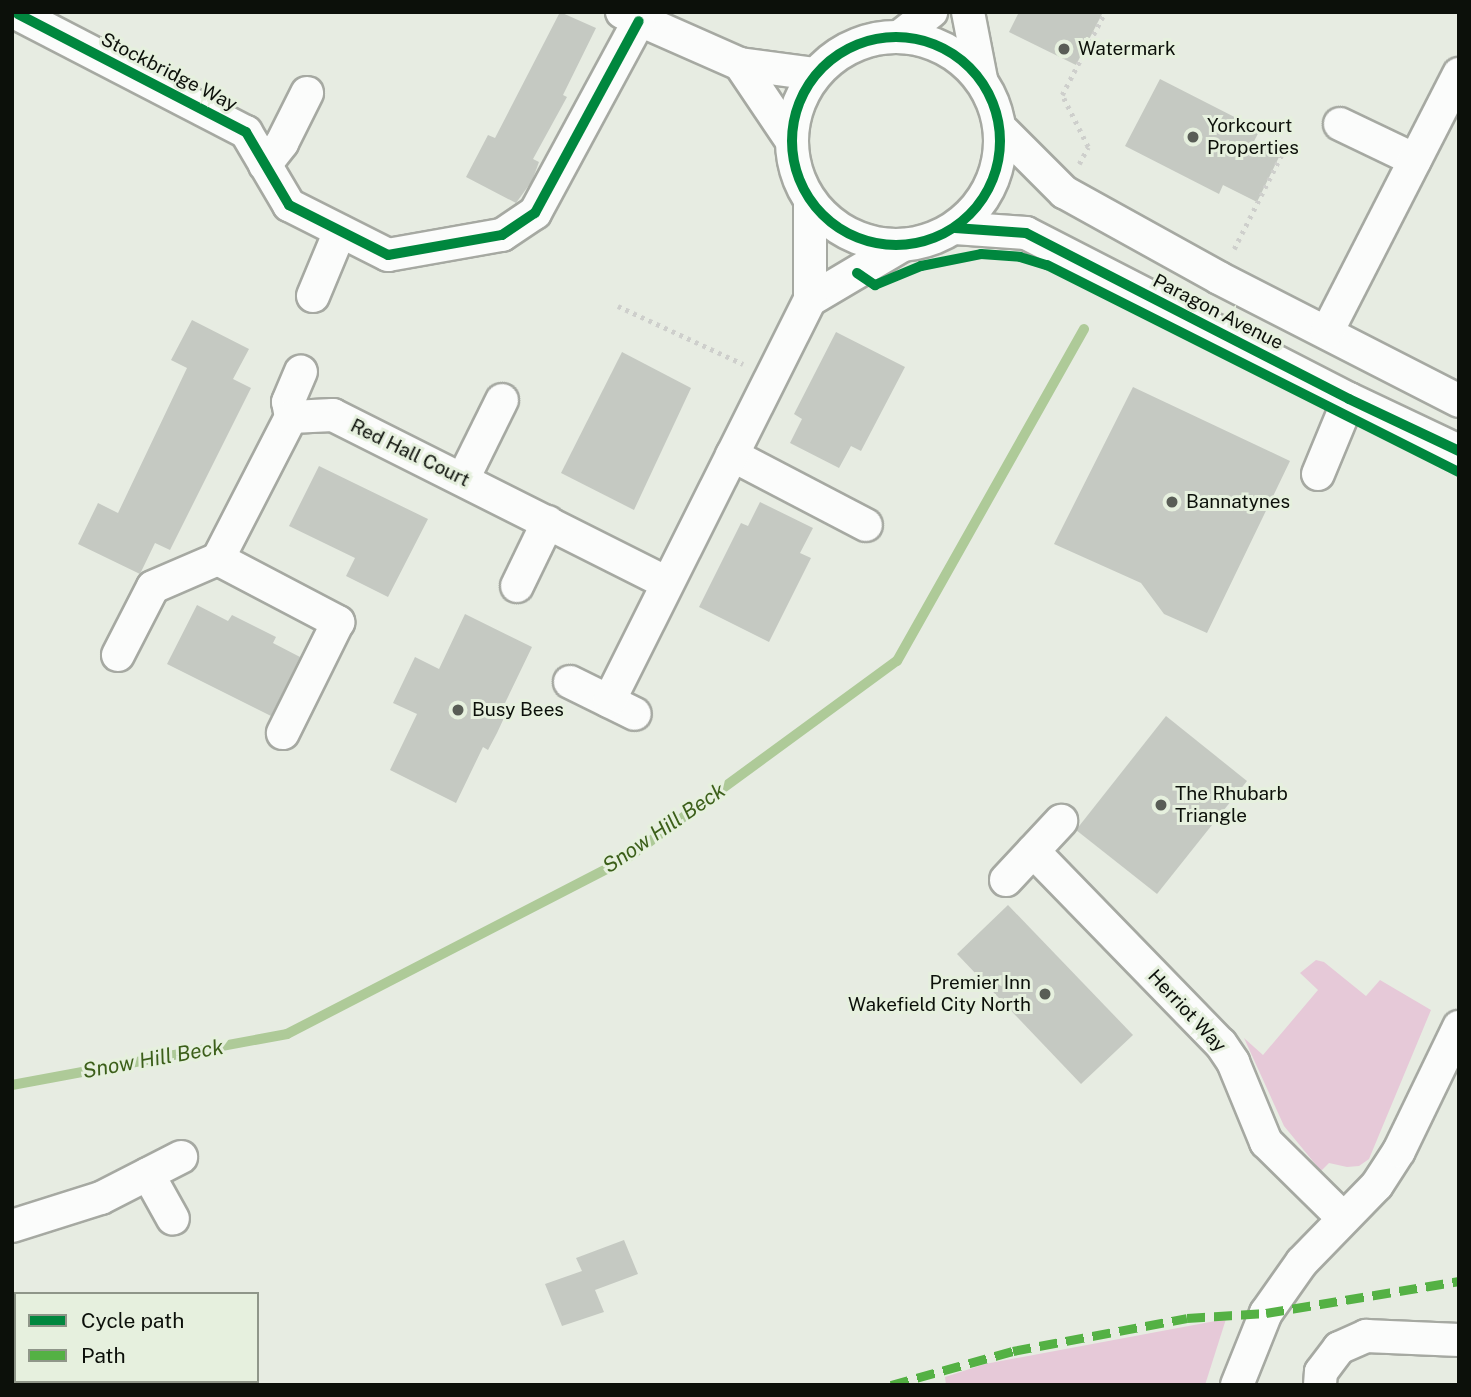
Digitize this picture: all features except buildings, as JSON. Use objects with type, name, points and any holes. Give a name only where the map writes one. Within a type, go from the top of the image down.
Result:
[{"type":"street","points":[[899,37],[931,12]]},
{"type":"street","points":[[968,12],[981,79]]},
{"type":"street","name":"Stockbridge Way","points":[[16,17],[246,132],[289,205],[388,255],[502,235],[535,213],[631,17]]},
{"type":"street","points":[[631,17],[740,64],[815,74]]},
{"type":"street","points":[[899,37],[930,42],[959,57],[981,79],[994,103],[1000,128],[1000,157],[992,185],[976,209],[955,228],[929,241],[901,246],[866,242],[834,227],[810,202],[795,172],[791,140],[797,105],[815,74],[839,53],[868,40],[899,37]]},
{"type":"street","points":[[740,64],[791,140]]},
{"type":"street","points":[[1327,332],[1459,74]]},
{"type":"street","points":[[265,165],[282,143],[307,93]]},
{"type":"street","points":[[1340,124],[1415,160]]},
{"type":"street","name":"Paragon Avenue","points":[[1000,128],[1064,192],[1219,278],[1459,401]]},
{"type":"street","points":[[570,682],[622,708],[667,583],[810,300],[810,202]]},
{"type":"street","name":"Paragon Avenue","points":[[955,228],[1027,233],[1349,399],[1459,451]]},
{"type":"street","points":[[313,296],[340,231]]},
{"type":"street","points":[[810,300],[901,246]]},
{"type":"street","points":[[118,655],[153,587],[218,559],[291,417],[288,402],[301,372]]},
{"type":"street","points":[[1318,474],[1349,399]]},
{"type":"street","points":[[463,479],[502,400]]},
{"type":"street","name":"Red Hall Court","points":[[291,417],[333,415],[667,583]]},
{"type":"street","points":[[732,455],[866,525]]},
{"type":"street","points":[[517,586],[548,522]]},
{"type":"street","points":[[218,559],[338,622],[283,733]]},
{"type":"street","points":[[1006,880],[1061,821]]},
{"type":"street","name":"Herriot Way","points":[[1033,851],[1222,1044],[1266,1142],[1343,1218]]},
{"type":"street","points":[[1237,1385],[1254,1335],[1266,1313],[1302,1262],[1377,1185],[1399,1152],[1458,1029]]},
{"type":"street","points":[[12,1226],[101,1199],[181,1157]]},
{"type":"street","points":[[148,1174],[173,1219]]},
{"type":"street","points":[[1320,1385],[1321,1372],[1339,1348],[1366,1336],[1459,1340]]},
{"type":"path","points":[[1064,192],[1088,147],[1062,95],[1105,12]]},
{"type":"path","points":[[1219,278],[1286,146]]},
{"type":"path","points":[[618,306],[772,378]]},
{"type":"shaded area","points":[[1316,960],[1324,962],[1366,996],[1380,980],[1431,1010],[1369,1159],[1359,1166],[1347,1167],[1329,1163],[1321,1171],[1284,1126],[1244,1038],[1263,1055],[1318,990],[1300,973]]},
{"type":"shaded area","points":[[1226,1319],[1205,1385],[946,1385],[945,1377],[985,1364]]},
{"type":"waterway","name":"Snow Hill Beck","points":[[12,1085],[287,1034],[626,859],[897,661],[1084,329]]},
{"type":"marked path","points":[[891,1385],[1013,1351],[1187,1318],[1266,1313],[1459,1281]]},
{"type":"cycle path","points":[[18,14],[246,132],[289,205],[388,255],[502,235],[535,213],[639,21]]},
{"type":"cycle path","points":[[896,37],[936,45],[954,54],[970,67],[983,83],[992,101],[1000,141],[992,181],[983,199],[970,215],[954,228],[936,237],[896,245],[856,237],[838,228],[822,215],[809,199],[800,181],[792,141],[800,101],[809,83],[822,67],[838,54],[856,45],[896,37]]},
{"type":"cycle path","points":[[955,228],[1026,233],[1349,399],[1459,451]]},
{"type":"cycle path","points":[[857,273],[875,285],[921,266],[981,254],[1020,257],[1047,265],[1459,472]]},
{"type":"place","name":"Watermark","points":[[1064,49]]},
{"type":"place","name":"Yorkcourt Properties","points":[[1193,137]]},
{"type":"place","name":"Bannatynes","points":[[1172,502]]},
{"type":"place","name":"Busy Bees","points":[[458,710]]},
{"type":"place","name":"The Rhubarb Triangle","points":[[1161,805]]},
{"type":"place","name":"Premier Inn Wakefield City North","points":[[1045,994]]}]
